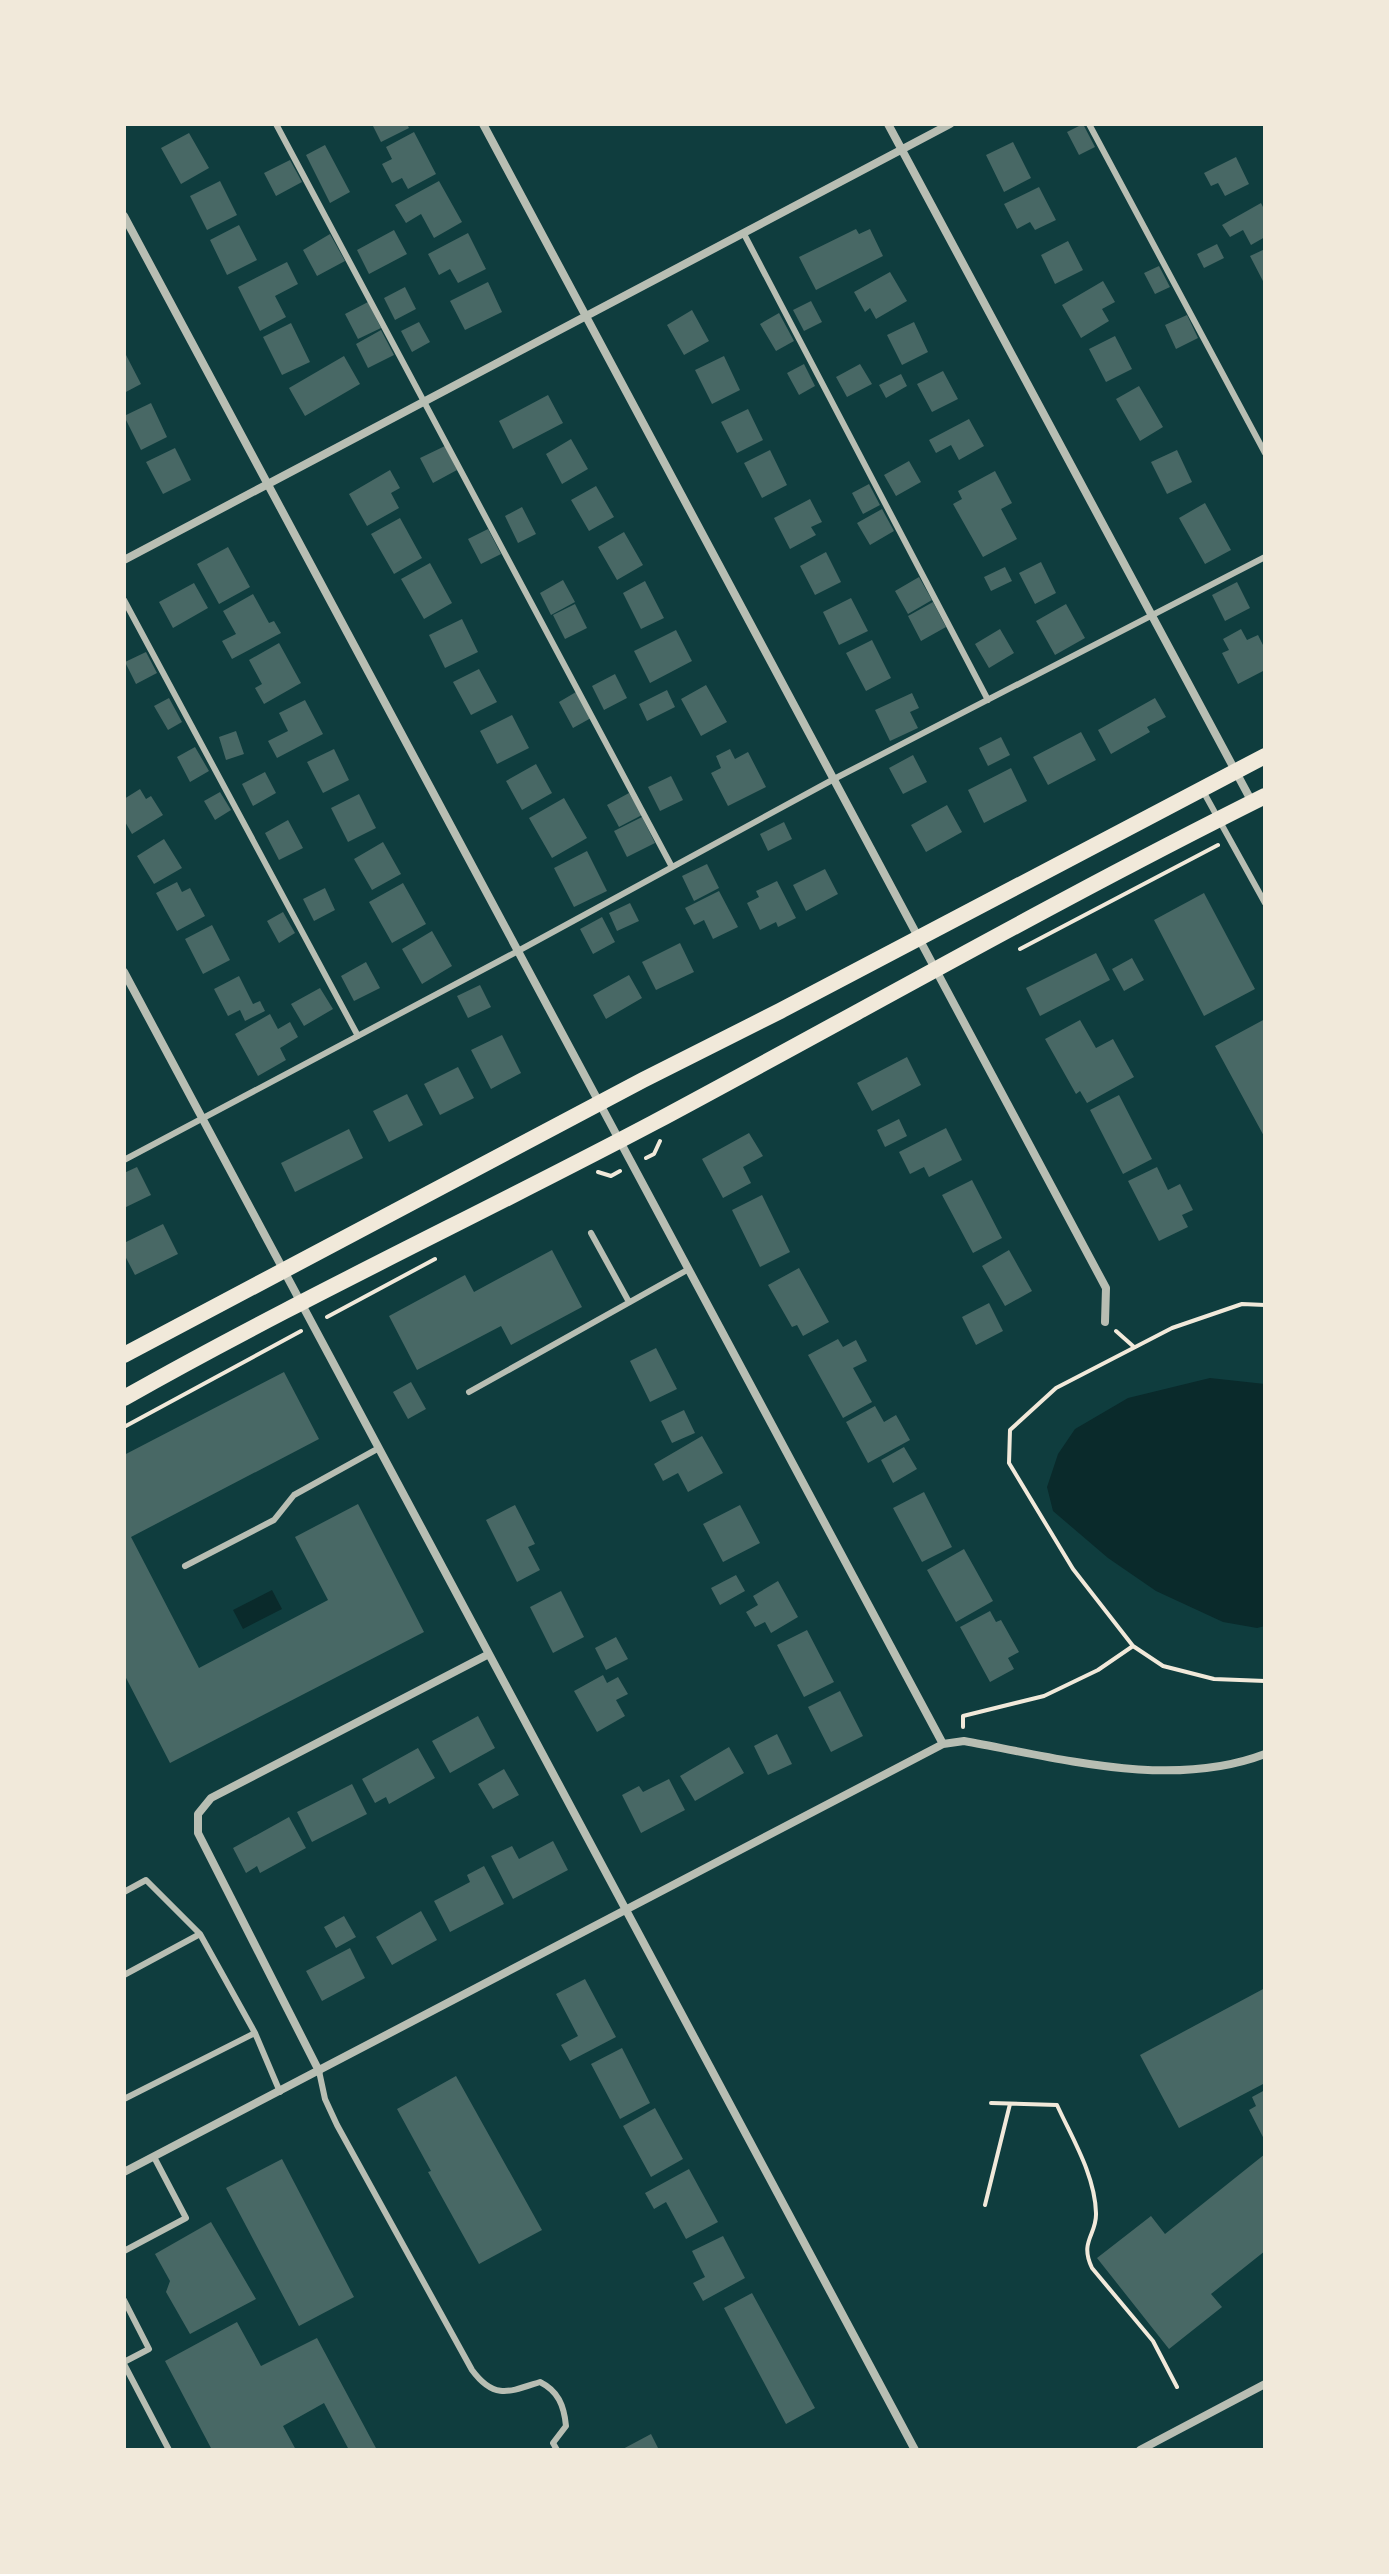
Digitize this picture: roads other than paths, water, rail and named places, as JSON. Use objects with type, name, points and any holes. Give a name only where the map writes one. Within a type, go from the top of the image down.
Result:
[{"type":"main road","points":[[124,1355],[1265,756]]},
{"type":"main road","points":[[124,1398],[301,1301],[620,1140],[935,968],[1258,799]]},
{"type":"street","points":[[483,124],[1106,1288],[1105,1322]]},
{"type":"street","points":[[888,124],[1235,771],[1258,799]]},
{"type":"street","points":[[124,560],[950,124]]},
{"type":"street","points":[[124,216],[943,1744]]},
{"type":"street","points":[[124,972],[915,2450]]},
{"type":"street","points":[[319,2071],[198,1833],[198,1814],[211,1798],[489,1654]]},
{"type":"street","points":[[124,2172],[943,1744],[964,1741],[1125,1769],[1169,1770],[1241,1763],[1265,1754]]},
{"type":"street","points":[[1140,2450],[1265,2384]]},
{"type":"lane","points":[[276,124],[672,867]]},
{"type":"lane","points":[[1089,124],[1265,453]]},
{"type":"lane","points":[[744,234],[988,700]]},
{"type":"lane","points":[[124,1160],[834,779],[1265,557]]},
{"type":"lane","points":[[124,600],[358,1036]]},
{"type":"lane","points":[[1202,788],[1265,903]]},
{"type":"lane","points":[[591,1233],[629,1302]]},
{"type":"lane","points":[[469,1392],[689,1269]]},
{"type":"lane","points":[[185,1566],[274,1520],[294,1495],[379,1448]]},
{"type":"lane","points":[[124,1892],[146,1880],[200,1934],[255,2033],[280,2092]]},
{"type":"lane","points":[[124,1975],[200,1934]]},
{"type":"lane","points":[[124,2099],[255,2033]]},
{"type":"lane","points":[[319,2071],[325,2099],[337,2125],[472,2370],[491,2390],[502,2392],[540,2382],[553,2389],[564,2412],[566,2426],[553,2443],[557,2450]]},
{"type":"lane","points":[[124,2251],[186,2218],[154,2157]]},
{"type":"lane","points":[[124,2300],[149,2349],[124,2363],[169,2450]]},
{"type":"water","points":[[1210,1378],[1265,1384],[1265,1626],[1257,1628],[1223,1622],[1156,1591],[1108,1558],[1053,1511],[1047,1487],[1058,1454],[1075,1429],[1128,1398]]},
{"type":"water","points":[[272,1590],[282,1609],[243,1629],[233,1610]]}]
